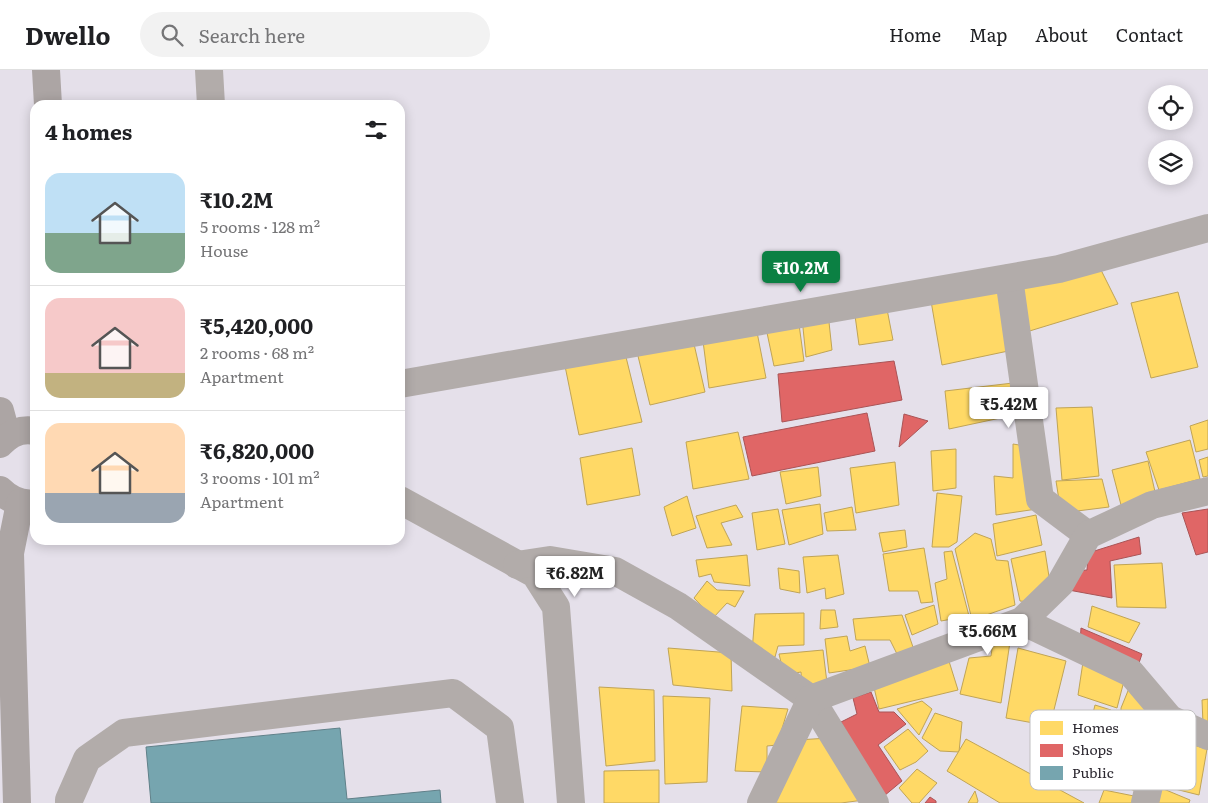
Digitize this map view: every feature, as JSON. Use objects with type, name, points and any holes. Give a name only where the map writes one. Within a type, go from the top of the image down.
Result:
[{"type":"main road","points":[[46,70],[48,100]]},
{"type":"main road","points":[[0,411],[3,440],[18,431],[30,431]]},
{"type":"main road","points":[[17,803],[10,553],[18,499]]},
{"type":"street","points":[[209,70],[211,100]]},
{"type":"street","points":[[405,383],[1059,269],[1208,228]]},
{"type":"street","points":[[1009,278],[1040,499],[1088,535]]},
{"type":"street","points":[[761,803],[811,699],[1022,621],[1060,584],[1088,535],[1152,505],[1208,491]]},
{"type":"street","points":[[405,503],[535,574],[556,607],[571,803]]},
{"type":"street","points":[[517,565],[550,560],[615,571],[678,606],[811,699],[875,803]]},
{"type":"street","points":[[1022,621],[1131,672],[1162,710]]},
{"type":"street","points":[[69,803],[87,759],[124,733],[453,693],[500,728],[510,803]]},
{"type":"street","points":[[1196,731],[1208,736]]},
{"type":"street","points":[[1146,803],[1149,790]]},
{"type":"building: Homes","points":[[1099,266],[1118,304],[1023,333],[1014,281]]},
{"type":"building: Homes","points":[[1000,282],[1013,350],[942,365],[931,301]]},
{"type":"building: Homes","points":[[1178,292],[1198,367],[1151,378],[1131,303]]},
{"type":"building: Homes","points":[[886,304],[893,340],[859,345],[854,308]]},
{"type":"building: Homes","points":[[828,313],[832,350],[806,357],[802,318]]},
{"type":"building: Homes","points":[[798,317],[804,361],[774,366],[766,328]]},
{"type":"building: Homes","points":[[756,327],[766,378],[709,388],[703,341]]},
{"type":"building: Homes","points":[[694,344],[705,392],[650,405],[637,352]]},
{"type":"building: Homes","points":[[625,353],[642,422],[579,435],[564,361]]},
{"type":"building: Homes","points":[[1013,383],[1019,414],[949,429],[945,391]]},
{"type":"building: Homes","points":[[1092,407],[1099,476],[1062,480],[1056,408]]},
{"type":"building: Homes","points":[[1208,420],[1208,449],[1196,452],[1190,426]]},
{"type":"building: Homes","points":[[738,432],[749,479],[693,489],[686,442]]},
{"type":"building: Homes","points":[[1190,440],[1200,479],[1159,490],[1146,452]]},
{"type":"building: Homes","points":[[1013,444],[1025,446],[1037,509],[996,515],[994,476],[1013,478]]},
{"type":"building: Homes","points":[[632,448],[640,495],[587,505],[580,458]]},
{"type":"building: Homes","points":[[956,449],[956,488],[933,491],[931,451]]},
{"type":"building: Homes","points":[[1208,457],[1208,476],[1203,477],[1199,460]]},
{"type":"building: Homes","points":[[1148,461],[1156,496],[1121,505],[1112,470]]},
{"type":"building: Homes","points":[[895,462],[899,505],[856,513],[850,468]]},
{"type":"building: Homes","points":[[818,467],[821,496],[786,504],[780,472]]},
{"type":"building: Homes","points":[[1102,479],[1109,507],[1061,513],[1056,481]]},
{"type":"building: Homes","points":[[937,493],[962,496],[957,542],[949,547],[932,547]]},
{"type":"building: Homes","points":[[687,496],[696,528],[672,536],[664,507]]},
{"type":"building: Homes","points":[[820,504],[823,534],[789,545],[782,510]]},
{"type":"building: Homes","points":[[736,505],[743,517],[721,523],[732,545],[707,548],[696,516]]},
{"type":"building: Homes","points":[[852,507],[856,530],[827,531],[824,513]]},
{"type":"building: Homes","points":[[778,509],[785,544],[757,550],[752,513]]},
{"type":"building: Homes","points":[[1036,515],[1042,545],[997,556],[993,524]]},
{"type":"building: Homes","points":[[905,530],[907,547],[883,552],[879,533]]},
{"type":"building: Homes","points":[[975,533],[991,539],[996,560],[1008,561],[1015,605],[972,620],[955,549]]},
{"type":"building: Homes","points":[[924,548],[933,602],[921,603],[918,591],[889,591],[883,554]]},
{"type":"building: Homes","points":[[952,551],[969,616],[941,621],[935,583],[947,579],[944,552]]},
{"type":"building: Homes","points":[[1045,551],[1050,583],[1030,602],[1020,601],[1011,559]]},
{"type":"building: Homes","points":[[747,555],[750,586],[714,582],[711,574],[699,577],[696,560]]},
{"type":"building: Homes","points":[[838,555],[844,594],[826,599],[825,588],[807,593],[803,557]]},
{"type":"building: Homes","points":[[1162,563],[1166,608],[1117,607],[1114,565]]},
{"type":"building: Homes","points":[[778,568],[799,571],[800,593],[780,589]]},
{"type":"building: Homes","points":[[707,581],[717,590],[744,591],[735,607],[727,603],[713,618],[694,598]]},
{"type":"building: Homes","points":[[934,605],[938,624],[912,635],[905,615]]},
{"type":"building: Homes","points":[[1092,606],[1140,623],[1129,643],[1088,627]]},
{"type":"building: Homes","points":[[821,610],[835,610],[838,627],[820,629]]},
{"type":"building: Homes","points":[[804,613],[804,645],[778,646],[775,657],[752,652],[755,614]]},
{"type":"building: Homes","points":[[902,615],[914,650],[897,654],[890,640],[856,640],[853,619]]},
{"type":"building: Homes","points":[[994,635],[1011,635],[1001,703],[960,694],[969,658],[991,656]]},
{"type":"building: Homes","points":[[847,636],[850,651],[865,646],[870,667],[829,673],[825,639]]},
{"type":"building: Homes","points":[[668,648],[731,653],[732,691],[673,685]]},
{"type":"building: Homes","points":[[1018,648],[1066,661],[1054,710],[1030,710],[1030,722],[1006,718]]},
{"type":"building: Homes","points":[[823,650],[827,683],[802,687],[801,672],[784,675],[779,654]]},
{"type":"building: Homes","points":[[948,658],[958,690],[879,709],[873,683]]},
{"type":"building: Homes","points":[[1083,662],[1125,677],[1117,708],[1078,695]]},
{"type":"building: Homes","points":[[1132,681],[1154,710],[1121,710]]},
{"type":"building: Homes","points":[[599,687],[654,690],[655,761],[606,766]]},
{"type":"building: Homes","points":[[663,696],[710,698],[707,782],[665,784]]},
{"type":"building: Homes","points":[[1208,699],[1208,724],[1203,724],[1202,700]]},
{"type":"building: Homes","points":[[922,701],[932,709],[919,735],[897,709]]},
{"type":"building: Homes","points":[[1095,705],[1111,710],[1094,710]]},
{"type":"building: Homes","points":[[742,706],[788,709],[777,745],[767,746],[767,772],[735,771]]},
{"type":"building: Homes","points":[[935,713],[962,722],[959,752],[940,751],[922,738]]},
{"type":"building: Homes","points":[[908,729],[928,751],[916,762],[900,770],[884,747]]},
{"type":"building: Homes","points":[[829,738],[864,800],[841,803],[774,803],[797,740]]},
{"type":"building: Homes","points":[[966,739],[1030,774],[1030,790],[1060,790],[1084,803],[1000,803],[947,771]]},
{"type":"building: Homes","points":[[1196,746],[1207,749],[1199,795],[1179,790],[1196,790]]},
{"type":"building: Homes","points":[[917,769],[937,783],[919,803],[912,803],[899,788]]},
{"type":"building: Homes","points":[[659,770],[659,803],[604,803],[604,771]]},
{"type":"building: Homes","points":[[1104,790],[1144,798],[1142,803],[1099,803]]},
{"type":"building: Homes","points":[[1133,790],[1144,790],[1143,793]]},
{"type":"building: Homes","points":[[1153,790],[1166,790],[1190,800],[1189,803],[1150,803]]},
{"type":"building: Homes","points":[[975,791],[977,803],[968,803]]},
{"type":"building: Shops","points":[[894,361],[902,400],[782,422],[778,374]]},
{"type":"building: Shops","points":[[867,413],[875,451],[752,476],[743,437]]},
{"type":"building: Shops","points":[[904,414],[928,421],[899,447]]},
{"type":"building: Shops","points":[[1208,509],[1208,552],[1196,555],[1182,513]]},
{"type":"building: Shops","points":[[1139,537],[1141,554],[1110,561],[1112,598],[1063,589],[1073,571],[1087,570],[1088,553]]},
{"type":"building: Shops","points":[[1081,628],[1142,654],[1137,669],[1080,644]]},
{"type":"building: Shops","points":[[871,692],[879,712],[894,712],[906,724],[878,745],[902,781],[884,796],[841,722],[857,714],[853,698]]},
{"type":"building: Shops","points":[[930,797],[936,801],[936,803],[925,803]]},
{"type":"building: Public","points":[[340,728],[347,799],[440,790],[441,803],[151,803],[146,747]]}]
